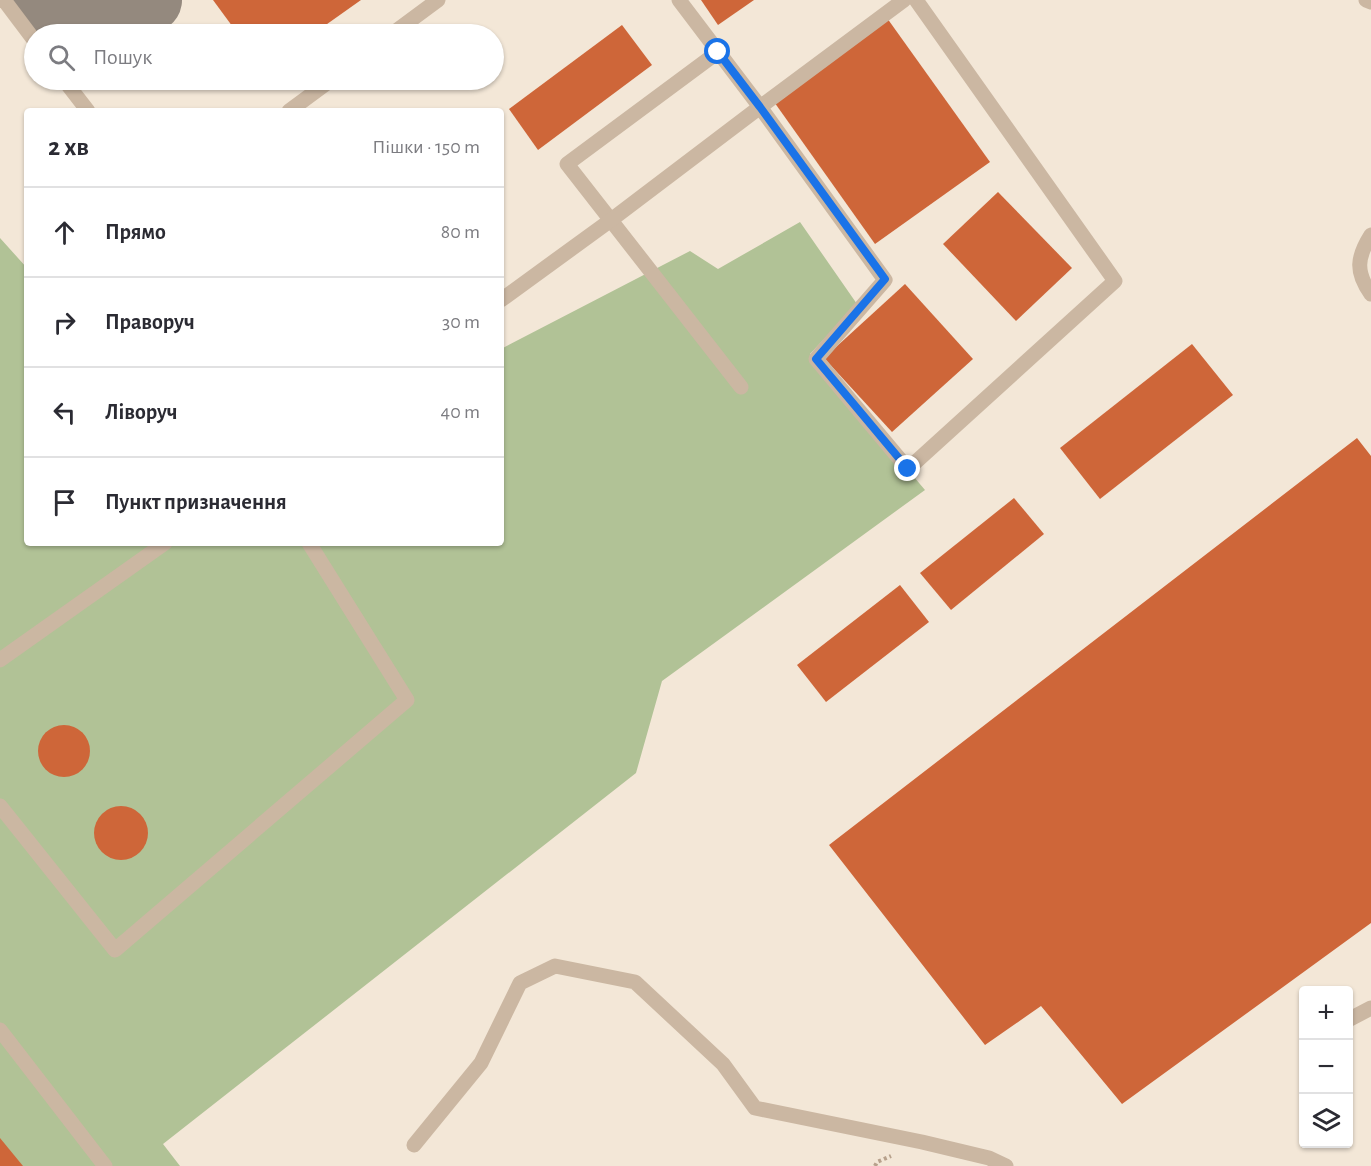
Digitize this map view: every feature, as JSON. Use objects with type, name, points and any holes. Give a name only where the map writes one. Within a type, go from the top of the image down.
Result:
[{"type":"lane","points":[[4,0],[24,27]]},
{"type":"lane","points":[[406,24],[438,0]]},
{"type":"lane","points":[[679,0],[885,279],[816,359],[908,469],[1115,281],[916,0]]},
{"type":"lane","points":[[504,298],[904,0]]},
{"type":"lane","points":[[1366,0],[1371,2]]},
{"type":"lane","points":[[718,52],[567,164],[741,387]]},
{"type":"lane","points":[[72,90],[86,108]]},
{"type":"lane","points":[[293,108],[317,90]]},
{"type":"lane","points":[[1371,235],[1360,254],[1360,279],[1371,294]]},
{"type":"lane","points":[[0,660],[161,546]]},
{"type":"lane","points":[[0,806],[115,950],[407,700],[311,546]]},
{"type":"lane","points":[[414,1145],[482,1063],[520,983],[555,966],[635,982],[723,1064],[755,1108],[922,1142],[990,1158],[1006,1166]]},
{"type":"lane","points":[[1353,1017],[1371,1008]]},
{"type":"lane","points":[[0,1030],[105,1166]]},
{"type":"green space","points":[[800,222],[857,304],[810,354],[925,490],[662,681],[636,773],[163,1144],[180,1166],[0,1166],[0,238],[24,265],[24,546],[504,546],[504,347],[690,251],[718,269]]},
{"type":"building","points":[[213,0],[361,0],[327,24],[231,24]]},
{"type":"building","points":[[701,0],[754,0],[718,25]]},
{"type":"building","points":[[887,18],[990,162],[875,244],[772,99]]},
{"type":"building","points":[[622,25],[652,65],[538,150],[509,109]]},
{"type":"building","points":[[998,192],[1072,268],[1016,321],[943,244]]},
{"type":"building","points":[[905,284],[973,359],[892,432],[824,358]]},
{"type":"building","points":[[1192,344],[1233,395],[1100,499],[1060,448]]},
{"type":"building","points":[[1357,438],[1371,456],[1371,923],[1122,1104],[1041,1006],[985,1045],[829,845]]},
{"type":"building","points":[[1014,498],[1044,534],[951,610],[920,573]]},
{"type":"building","points":[[900,585],[929,622],[826,702],[797,665]]},
{"type":"building","points":[[59,725],[69,725],[79,729],[86,736],[90,751],[86,766],[79,773],[69,777],[59,777],[49,773],[42,766],[38,756],[38,746],[42,736],[49,729]]},
{"type":"building","points":[[121,806],[131,808],[140,814],[146,823],[148,833],[146,843],[140,852],[131,858],[121,860],[111,858],[102,852],[96,843],[94,833],[96,823],[102,814],[111,808]]},
{"type":"building","points":[[0,1138],[23,1166],[0,1166]]},
{"type":"taxiway","points":[[40,0],[52,5],[95,13],[124,11],[149,0]]},
{"type":"route","points":[[718,52],[885,279],[816,359],[908,469]]}]
